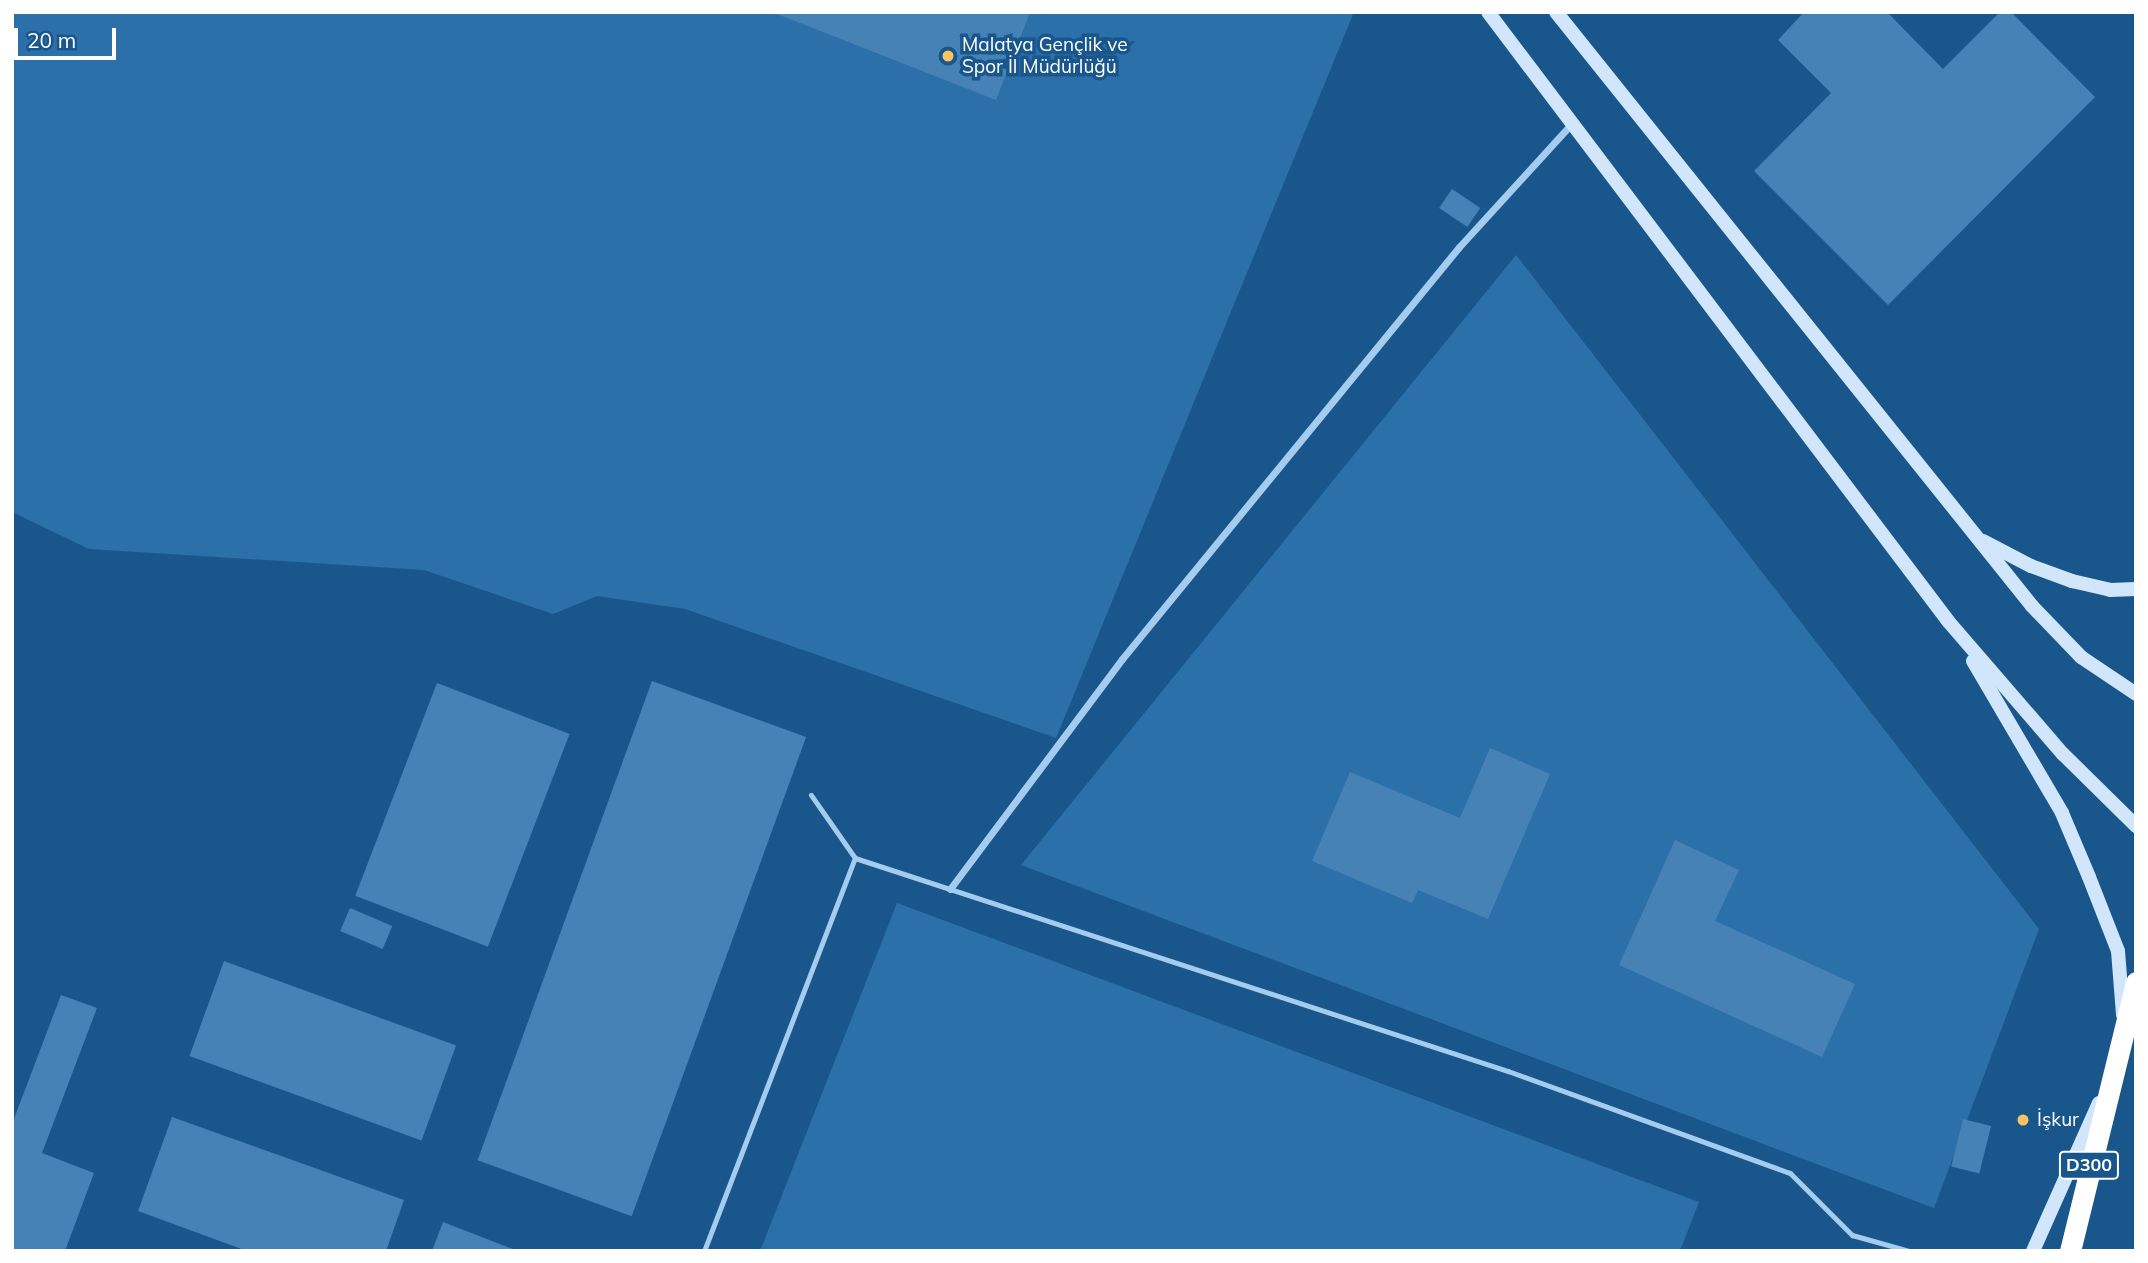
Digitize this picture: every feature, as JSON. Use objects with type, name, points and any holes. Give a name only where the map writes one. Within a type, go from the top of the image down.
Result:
[{"type":"highway","name":"D300","points":[[2070,1251],[2109,1080],[2136,982]]},
{"type":"main road","points":[[1488,12],[1573,121],[1948,621],[2063,754],[2136,826]]},
{"type":"main road","points":[[1556,12],[2032,606],[2081,657],[2136,694]]},
{"type":"main road","points":[[1978,538],[2031,566],[2072,580],[2110,590],[2136,589]]},
{"type":"main road","points":[[1948,621],[2062,813],[2118,951],[2123,1024]]},
{"type":"main road","points":[[2034,1251],[2109,1080]]},
{"type":"street","points":[[950,889],[1122,659],[1459,247],[1573,121]]},
{"type":"lane","points":[[811,795],[855,858],[1508,1071],[1790,1173],[1852,1235],[1909,1251]]},
{"type":"lane","points":[[704,1251],[855,858]]},
{"type":"shaded area","points":[[12,12],[1354,12],[1056,738],[685,609],[597,596],[553,614],[424,570],[89,549],[12,512]]},
{"type":"shaded area","points":[[1516,255],[2039,929],[1934,1208],[1021,865]]},
{"type":"shaded area","points":[[897,903],[1699,1202],[1680,1251],[760,1251]]},
{"type":"building","name":"Malatya Gençlik ve Spor İl Müdürlüğü","points":[[772,12],[1030,12],[996,100]]},
{"type":"building","points":[[1804,12],[1887,12],[1943,69],[2000,12],[2011,12],[2095,97],[1888,305],[1754,171],[1831,93],[1778,40]]},
{"type":"building","points":[[1452,189],[1480,208],[1467,227],[1439,208]]},
{"type":"building","points":[[652,681],[806,737],[632,1216],[478,1160]]},
{"type":"building","points":[[437,683],[570,734],[488,947],[355,896]]},
{"type":"building","points":[[1490,748],[1550,774],[1488,919],[1418,890],[1412,903],[1312,861],[1350,772],[1460,818]]},
{"type":"building","points":[[1675,840],[1739,870],[1715,921],[1855,984],[1822,1057],[1619,965]]},
{"type":"building","points":[[350,908],[392,926],[383,949],[340,931]]},
{"type":"building","points":[[224,961],[456,1045],[422,1140],[189,1056]]},
{"type":"building","points":[[61,995],[97,1008],[42,1153],[94,1173],[65,1251],[12,1251],[12,1124]]},
{"type":"building","points":[[172,1117],[404,1200],[386,1251],[247,1251],[138,1211]]},
{"type":"building","points":[[1963,1119],[1991,1126],[1979,1174],[1951,1167]]},
{"type":"building","points":[[443,1222],[518,1251],[432,1251]]},
{"type":"place","name":"Malatya Gençlik ve Spor İl Müdürlüğü","points":[[948,56]]},
{"type":"place","name":"İşkur","points":[[2023,1120]]}]
